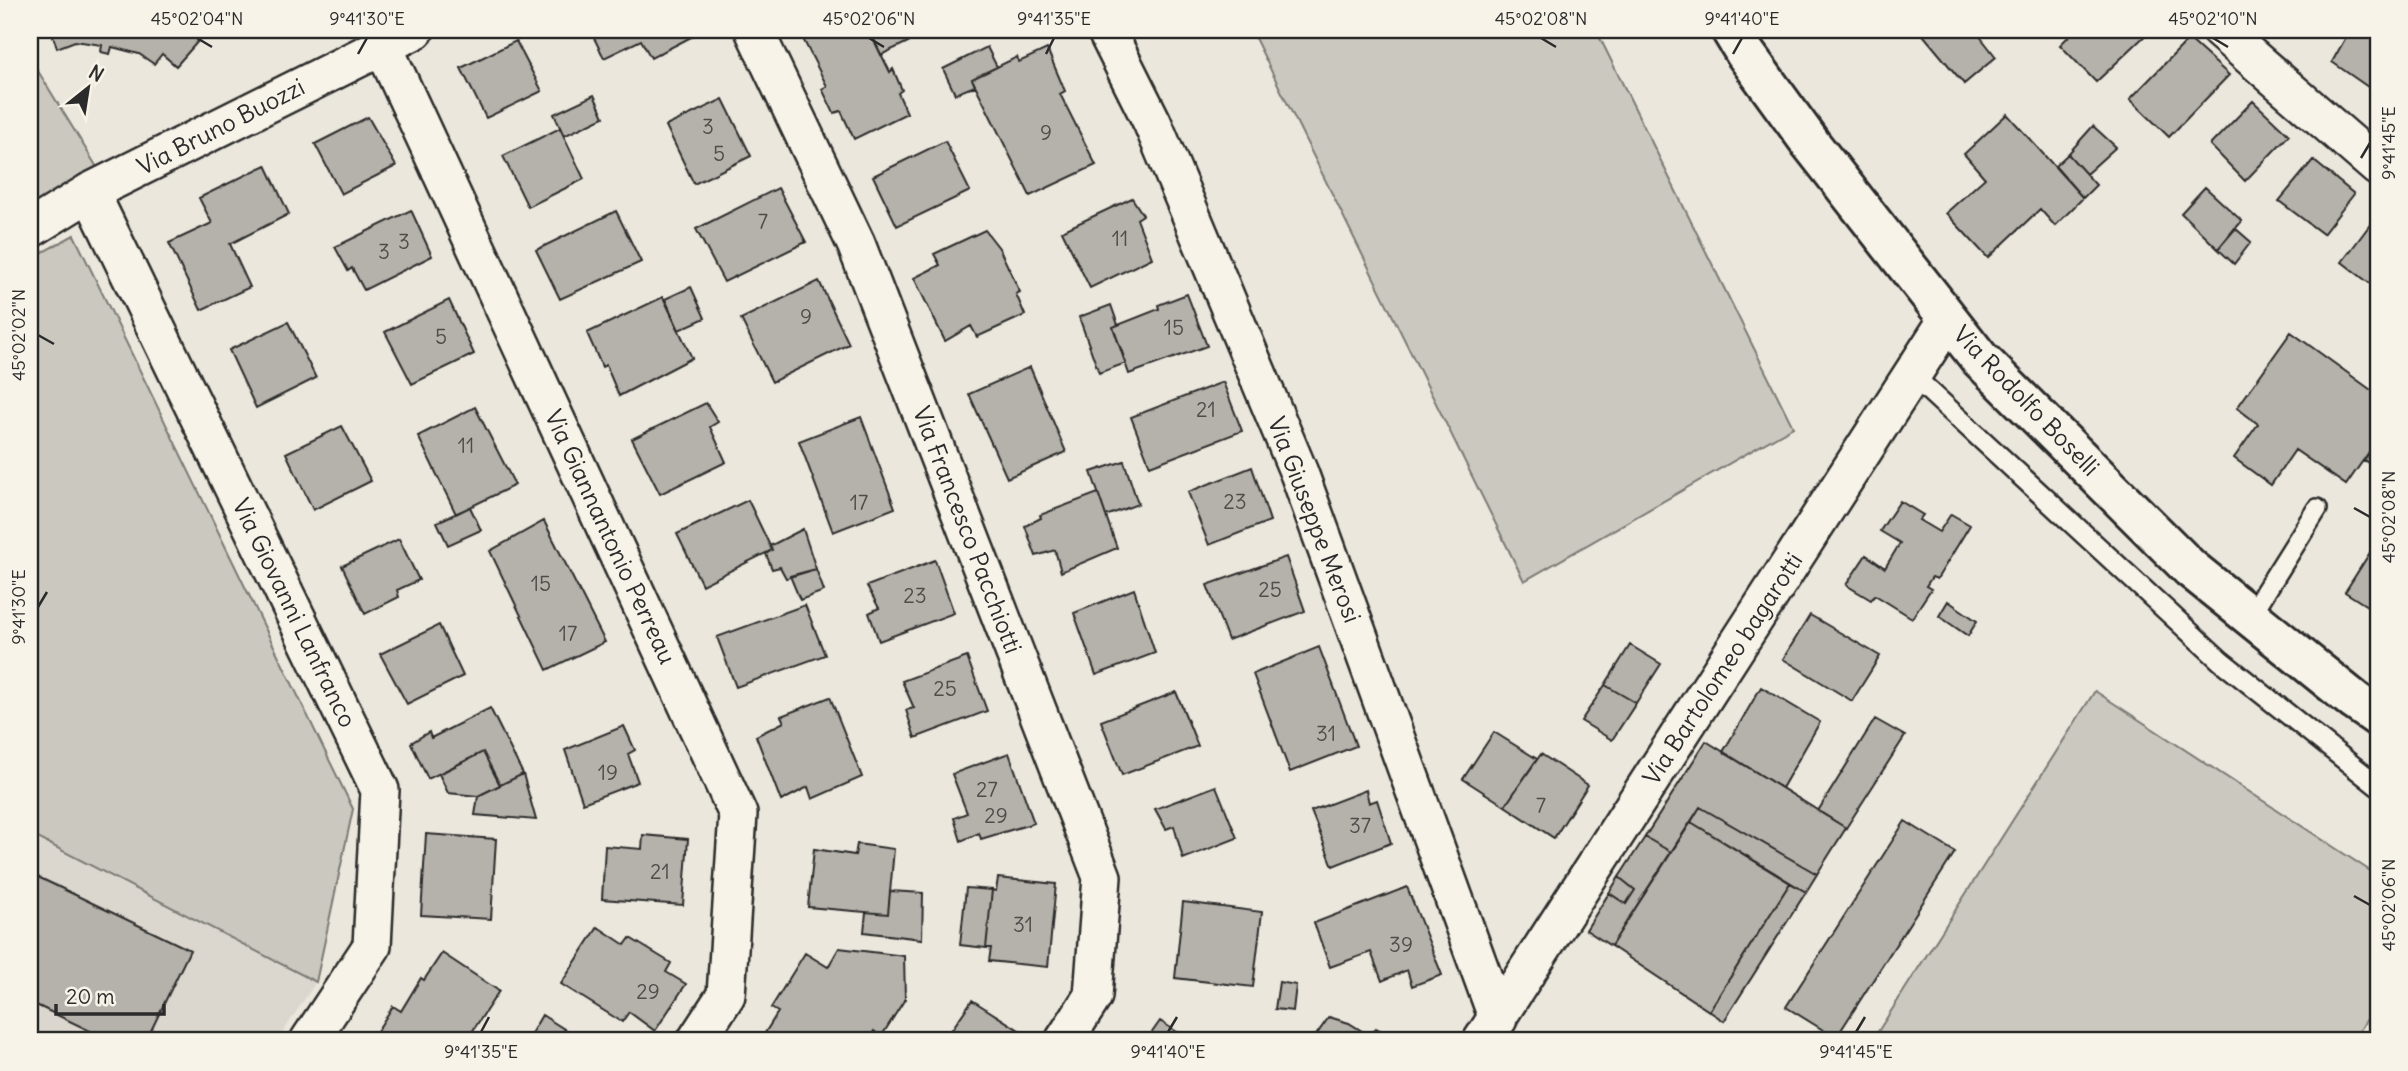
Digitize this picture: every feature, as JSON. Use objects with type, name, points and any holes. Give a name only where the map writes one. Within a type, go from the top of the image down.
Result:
[{"type":"street","name":"Via Bruno Buozzi","points":[[30,229],[90,192],[415,30]]},
{"type":"street","name":"Via Francesco Pacchiotti","points":[[754,30],[856,244],[1102,877],[1093,996],[1065,1041]]},
{"type":"street","name":"Via Giuseppe Merosi","points":[[1106,30],[1152,122],[1298,473],[1490,1030]]},
{"type":"street","name":"Via Rodolfo Boselli","points":[[1731,30],[1811,144],[1979,358],[2190,568],[2378,717]]},
{"type":"street","points":[[2220,30],[2378,167]]},
{"type":"street","name":"Via Giannantonio Perreau","points":[[383,46],[738,814],[726,995],[696,1041]]},
{"type":"street","name":"Via Giovanni Lanfranco","points":[[90,192],[380,790],[372,946],[309,1041]]},
{"type":"street","name":"Via Bartolomeo bagarotti","points":[[1490,1030],[1948,319]]},
{"type":"lane","points":[[1912,375],[2221,661],[2378,786]]},
{"type":"lane","points":[[2250,616],[2317,509]]},
{"type":"shaded area","points":[[1251,30],[1596,30],[1793,427],[1524,581]]},
{"type":"shaded area","points":[[30,58],[98,169],[30,210]]},
{"type":"shaded area","points":[[74,235],[353,809],[316,982],[30,834],[30,259]]},
{"type":"shaded area","points":[[2095,691],[2378,876],[2378,1002],[2353,1041],[1872,1041]]},
{"type":"shaded area","points":[[30,834],[316,982],[277,1041],[30,1041]]},
{"type":"building","points":[[51,30],[208,30],[176,66],[162,54],[154,64],[139,54],[112,47],[110,54],[101,52],[102,45],[75,41],[57,48]]},
{"type":"building","points":[[590,30],[695,30],[697,34],[651,58],[641,40],[604,58]]},
{"type":"building","points":[[812,30],[869,30],[890,72],[893,69],[902,90],[898,93],[907,113],[854,139],[841,111],[834,113],[822,89],[827,86],[801,35]]},
{"type":"building","points":[[876,30],[931,31],[881,55],[871,34]]},
{"type":"building","points":[[1919,30],[1975,30],[1996,57],[1964,84]]},
{"type":"building","points":[[2075,30],[2151,30],[2096,82],[2060,45]]},
{"type":"building","points":[[2350,30],[2361,30],[2378,40],[2378,94],[2332,62]]},
{"type":"building","points":[[2189,39],[2229,75],[2169,137],[2130,99]]},
{"type":"building","points":[[516,41],[542,91],[486,118],[461,68]]},
{"type":"building","points":[[987,47],[997,67],[972,79],[975,86],[955,94],[943,69]]},
{"type":"building","points":[[1047,49],[1065,91],[1060,94],[1096,165],[1030,196],[972,79],[1017,57],[1019,62]]},
{"type":"building","points":[[594,95],[604,117],[564,136],[554,114]]},
{"type":"building","points":[[723,99],[751,156],[694,184],[666,126]]},
{"type":"building","points":[[2253,101],[2289,135],[2245,181],[2210,145]]},
{"type":"building","points":[[2007,114],[2083,198],[2055,226],[2040,209],[1988,258],[1946,213],[1985,178],[1964,154]]},
{"type":"building","points":[[368,117],[396,166],[341,194],[315,144]]},
{"type":"building","points":[[2093,126],[2116,147],[2086,174],[2068,154]]},
{"type":"building","points":[[560,128],[584,179],[528,207],[503,156]]},
{"type":"building","points":[[945,141],[970,191],[897,226],[873,176]]},
{"type":"building","points":[[2068,154],[2096,185],[2083,198],[2055,166]]},
{"type":"building","points":[[2313,160],[2354,194],[2323,234],[2279,201]]},
{"type":"building","points":[[266,165],[289,214],[230,244],[250,287],[201,310],[169,243],[212,223],[199,198]]},
{"type":"building","points":[[2205,187],[2242,221],[2218,249],[2181,213]]},
{"type":"building","points":[[778,188],[806,242],[724,282],[696,229]]},
{"type":"building","points":[[1132,198],[1143,215],[1137,219],[1152,258],[1090,288],[1062,231]]},
{"type":"building","points":[[411,210],[432,256],[364,290],[352,268],[348,271],[335,247]]},
{"type":"building","points":[[616,211],[641,262],[560,299],[536,250]]},
{"type":"building","points":[[2378,214],[2378,290],[2342,262]]},
{"type":"building","points":[[2235,228],[2251,242],[2234,264],[2218,249]]},
{"type":"building","points":[[985,230],[999,248],[1020,292],[1016,294],[1025,315],[977,337],[971,326],[945,341],[914,278],[940,265],[934,254]]},
{"type":"building","points":[[819,281],[849,344],[772,382],[741,319]]},
{"type":"building","points":[[691,287],[705,318],[679,330],[665,299]]},
{"type":"building","points":[[1187,294],[1207,346],[1129,374],[1113,327],[1159,309],[1158,305]]},
{"type":"building","points":[[663,297],[692,358],[619,396],[606,365],[602,367],[587,333]]},
{"type":"building","points":[[449,300],[474,354],[412,384],[385,332]]},
{"type":"building","points":[[1111,305],[1118,325],[1113,327],[1126,363],[1099,373],[1079,317]]},
{"type":"building","points":[[288,322],[316,378],[256,408],[229,350]]},
{"type":"building","points":[[2291,332],[2378,395],[2378,439],[2346,485],[2295,450],[2271,485],[2234,458],[2258,424],[2237,408]]},
{"type":"building","points":[[1030,367],[1066,452],[1007,478],[969,394]]},
{"type":"building","points":[[1223,382],[1242,431],[1150,466],[1131,417]]},
{"type":"building","points":[[706,403],[718,422],[710,427],[726,462],[660,494],[632,439]]},
{"type":"building","points":[[475,407],[515,485],[456,514],[418,436]]},
{"type":"building","points":[[861,417],[895,508],[833,532],[799,441]]},
{"type":"building","points":[[342,426],[371,481],[313,510],[286,453]]},
{"type":"building","points":[[2378,439],[2378,470],[2364,460]]},
{"type":"building","points":[[1124,461],[1138,504],[1106,516],[1091,472]]},
{"type":"building","points":[[1252,467],[1270,521],[1209,545],[1188,492]]},
{"type":"building","points":[[1098,493],[1117,548],[1061,572],[1055,550],[1036,556],[1025,526],[1041,518],[1040,515]]},
{"type":"building","points":[[748,500],[772,550],[702,585],[677,534]]},
{"type":"building","points":[[1900,501],[1923,515],[1919,520],[1939,532],[1951,514],[1970,525],[1937,579],[1932,577],[1926,586],[1931,589],[1912,618],[1875,595],[1871,600],[1846,585],[1866,555],[1885,568],[1900,543],[1880,531]]},
{"type":"building","points":[[470,507],[481,530],[448,545],[437,522]]},
{"type":"building","points":[[544,521],[605,642],[547,670],[490,551]]},
{"type":"building","points":[[803,529],[816,569],[786,578],[780,567],[772,569],[766,554],[772,550],[770,546]]},
{"type":"building","points":[[399,539],[419,580],[397,590],[399,597],[365,614],[342,566]]},
{"type":"building","points":[[2378,540],[2378,613],[2345,592]]},
{"type":"building","points":[[1286,557],[1305,611],[1228,640],[1207,585]]},
{"type":"building","points":[[935,560],[954,613],[879,641],[869,613],[879,608],[867,586]]},
{"type":"building","points":[[816,569],[824,591],[800,600],[790,576]]},
{"type":"building","points":[[1134,589],[1155,653],[1096,675],[1074,613]]},
{"type":"building","points":[[1948,601],[1977,621],[1968,636],[1939,616]]},
{"type":"building","points":[[805,605],[825,655],[736,687],[717,637]]},
{"type":"building","points":[[1810,615],[1880,656],[1852,701],[1783,659]]},
{"type":"building","points":[[439,625],[463,676],[407,704],[380,654]]},
{"type":"building","points":[[1630,645],[1661,664],[1636,703],[1605,685]]},
{"type":"building","points":[[1319,647],[1356,746],[1290,772],[1253,674]]},
{"type":"building","points":[[967,657],[987,711],[915,738],[906,710],[914,708],[902,681]]},
{"type":"building","points":[[1605,685],[1636,703],[1612,740],[1581,721]]},
{"type":"building","points":[[1761,687],[1820,722],[1782,788],[1723,752]]},
{"type":"building","points":[[1176,692],[1198,746],[1122,775],[1101,721]]},
{"type":"building","points":[[830,697],[862,777],[812,799],[808,787],[781,801],[756,736],[784,722],[781,716]]},
{"type":"building","points":[[490,708],[523,774],[500,785],[483,752],[428,779],[411,743],[429,732],[431,738]]},
{"type":"building","points":[[1875,719],[1905,736],[1846,828],[1818,811]]},
{"type":"building","points":[[624,726],[635,750],[628,754],[638,782],[583,803],[565,750]]},
{"type":"building","points":[[1494,732],[1537,759],[1505,806],[1463,779]]},
{"type":"building","points":[[1706,741],[1846,828],[1817,874],[1700,807],[1671,852],[1645,837]]},
{"type":"building","points":[[483,752],[500,785],[478,796],[448,793],[439,774]]},
{"type":"building","points":[[1009,753],[1034,823],[981,839],[979,833],[961,841],[954,818],[967,813],[952,774]]},
{"type":"building","points":[[1541,754],[1588,785],[1554,838],[1505,806]]},
{"type":"building","points":[[523,774],[536,820],[475,815],[478,796]]},
{"type":"building","points":[[1216,786],[1237,838],[1183,859],[1174,826],[1166,829],[1155,809]]},
{"type":"building","points":[[1366,790],[1369,803],[1377,800],[1391,843],[1333,866],[1311,811]]},
{"type":"building","points":[[1700,807],[1817,874],[1806,892],[1691,822]]},
{"type":"building","points":[[1905,821],[1955,852],[1836,1038],[1786,1007]]},
{"type":"building","points":[[1691,822],[1790,883],[1709,1011],[1611,946]]},
{"type":"building","points":[[426,834],[496,839],[491,919],[421,915]]},
{"type":"building","points":[[643,835],[688,839],[683,905],[602,899],[605,846],[642,849]]},
{"type":"building","points":[[1645,837],[1671,852],[1611,946],[1586,930],[1609,893],[1626,904],[1635,890],[1619,877]]},
{"type":"building","points":[[857,844],[894,849],[888,914],[808,907],[814,849],[855,855]]},
{"type":"building","points":[[38,877],[190,950],[146,1041],[111,1041],[30,1002],[30,894]]},
{"type":"building","points":[[1619,877],[1635,890],[1626,904],[1609,893]]},
{"type":"building","points":[[998,878],[1056,884],[1048,967],[989,961],[991,948],[986,948],[992,890],[996,891]]},
{"type":"building","points":[[1790,883],[1806,892],[1724,1021],[1709,1011]]},
{"type":"building","points":[[1407,887],[1442,975],[1412,986],[1407,970],[1382,981],[1371,952],[1330,967],[1314,923]]},
{"type":"building","points":[[966,888],[992,890],[986,948],[960,945]]},
{"type":"building","points":[[890,891],[923,893],[922,939],[864,932],[866,912],[888,914]]},
{"type":"building","points":[[1183,902],[1262,912],[1253,987],[1175,978]]},
{"type":"building","points":[[598,927],[625,945],[630,938],[671,963],[666,972],[686,984],[655,1031],[629,1012],[622,1022],[561,984]]},
{"type":"building","points":[[839,948],[904,956],[905,999],[881,1037],[874,1031],[868,1041],[760,1041],[778,1012],[771,1008],[805,953],[828,967]]},
{"type":"building","points":[[442,953],[499,991],[466,1041],[382,1041],[374,1036],[393,1006],[401,1011],[421,978],[424,980]]},
{"type":"building","points":[[1279,982],[1296,985],[1293,1011],[1275,1009]]},
{"type":"building","points":[[972,1000],[1030,1037],[1028,1041],[944,1041]]},
{"type":"building","points":[[542,1015],[572,1034],[569,1037],[573,1038],[576,1034],[587,1041],[524,1041],[530,1038]]},
{"type":"building","points":[[1329,1017],[1349,1023],[1370,1036],[1376,1028],[1396,1039],[1400,1034],[1411,1041],[1312,1041]]},
{"type":"building","points":[[1160,1021],[1191,1041],[1146,1041]]}]
